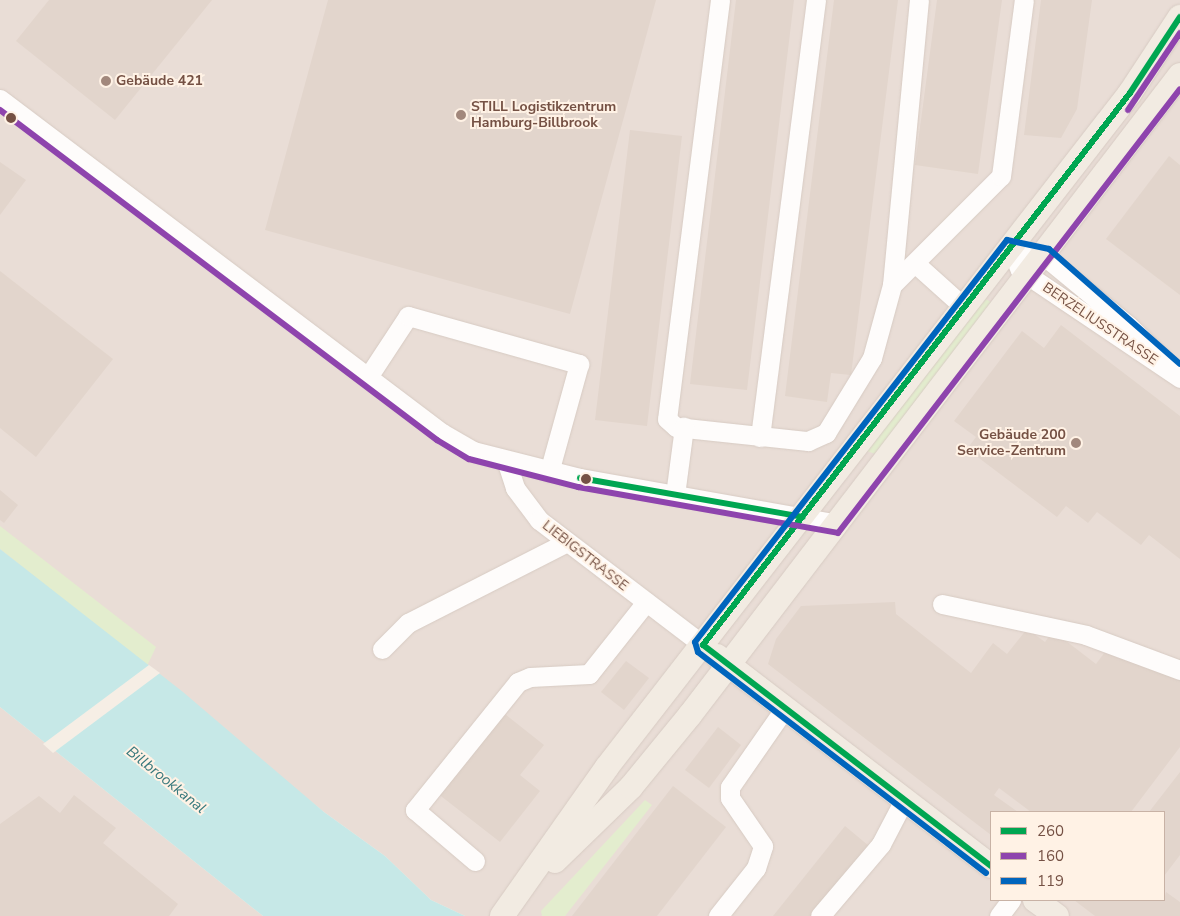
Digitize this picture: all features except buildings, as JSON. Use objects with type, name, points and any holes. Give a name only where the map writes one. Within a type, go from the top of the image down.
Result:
[{"type":"main road","points":[[507,909],[607,767],[804,517],[1130,93],[1180,17]]},
{"type":"main road","points":[[507,909],[631,787],[729,665],[838,524],[1180,75]]},
{"type":"main road","name":"LIEBIGSTRASSE","points":[[703,645],[990,865]]},
{"type":"main road","points":[[1037,901],[1057,916]]},
{"type":"street","points":[[720,0],[667,413],[670,424],[684,427],[760,437],[808,440],[826,432],[872,358],[892,285],[919,0]]},
{"type":"street","points":[[760,437],[816,0]]},
{"type":"street","points":[[892,285],[917,265],[1004,169],[1024,0]]},
{"type":"street","points":[[0,99],[442,433],[508,463],[838,524]]},
{"type":"street","name":"BERZELIUSSTRASSE","points":[[1011,248],[1044,256],[1129,326],[1180,377]]},
{"type":"street","name":"BERZELIUSSTRASSE","points":[[1011,248],[1016,265],[1028,276],[1180,377]]},
{"type":"street","points":[[917,265],[965,308]]},
{"type":"street","points":[[368,377],[408,316],[579,364],[549,472]]},
{"type":"street","points":[[675,495],[684,427]]},
{"type":"street","name":"LIEBIGSTRASSE","points":[[508,463],[515,488],[530,508],[568,542],[703,645]]},
{"type":"street","points":[[382,649],[408,623],[568,542]]},
{"type":"street","points":[[475,861],[414,810],[509,691],[530,677],[589,674],[646,602]]},
{"type":"street","points":[[942,604],[1077,632],[1180,670]]},
{"type":"street","points":[[718,916],[756,868],[763,846],[730,798],[730,787],[785,708]]},
{"type":"street","points":[[820,916],[881,844],[904,800]]},
{"type":"street","points":[[999,916],[1010,901]]},
{"type":"shaded area","points":[[0,0],[1180,0],[1180,916],[465,916],[431,900],[385,856],[324,812],[0,549]]},
{"type":"shaded area","points":[[0,707],[263,916],[0,916]]},
{"type":"green space","points":[[984,298],[994,304],[878,455],[867,451]]},
{"type":"green space","points":[[0,526],[156,647],[147,666],[0,549]]},
{"type":"green space","points":[[645,800],[652,805],[565,916],[542,916],[541,911]]},
{"type":"water","name":"Billbrookkanal","points":[[0,549],[183,692],[324,812],[385,856],[431,900],[465,916],[263,916],[0,707]]},
{"type":"pier","points":[[149,665],[160,673],[53,753],[43,744]]},
{"type":"transit line","name":"260","points":[[990,865],[703,645],[1130,93],[1180,17]]},
{"type":"transit line","name":"160","points":[[1128,110],[1180,33]]},
{"type":"transit line","name":"160","points":[[0,110],[437,440],[469,459],[578,487],[838,533],[1180,89]]},
{"type":"transit line","name":"119","points":[[986,873],[698,652],[695,642],[1007,240],[1049,249],[1180,364]]},
{"type":"transit line","name":"260","points":[[580,478],[803,517]]},
{"type":"place","name":"Gebäude 421","points":[[106,81]]},
{"type":"place","name":"STILL Logistikzentrum Hamburg-Billbrook","points":[[461,115]]},
{"type":"place","name":"Gebäude 200 Service-Zentrum","points":[[1076,443]]}]
